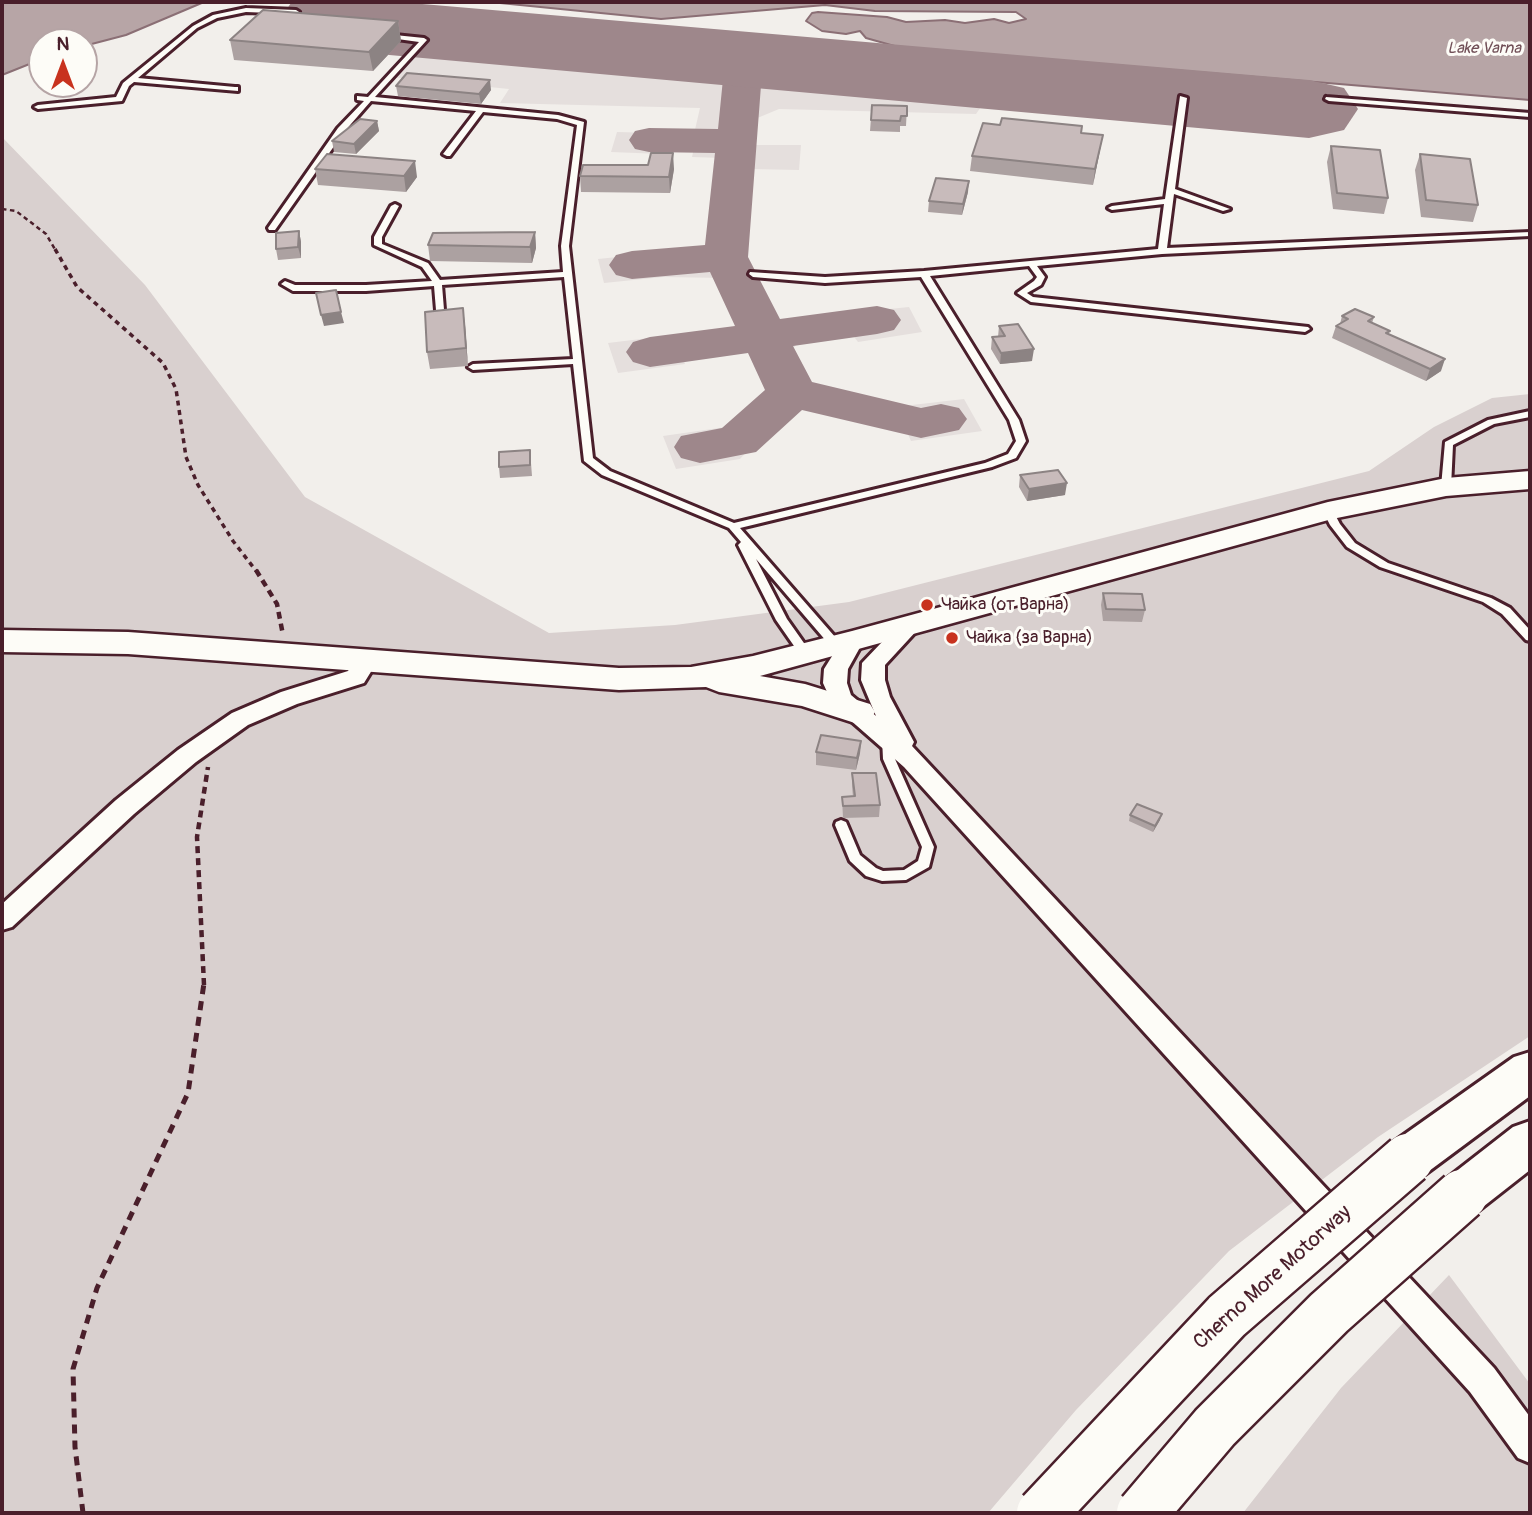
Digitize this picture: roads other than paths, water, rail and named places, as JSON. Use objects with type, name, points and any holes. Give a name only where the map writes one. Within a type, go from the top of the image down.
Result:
[{"type":"highway","name":"Cherno More Motorway","points":[[1042,1513],[1227,1316],[1408,1159],[1530,1071]]},
{"type":"highway","points":[[1142,1513],[1215,1427],[1329,1313],[1462,1195],[1530,1142]]},
{"type":"street","points":[[691,678],[805,653],[843,649],[909,627],[1328,511],[1447,486],[1530,480]]},
{"type":"street","points":[[909,627],[874,663],[873,680],[877,697],[913,761]]},
{"type":"street","points":[[2,641],[128,643],[619,679],[691,678],[805,695],[858,712]]},
{"type":"street","points":[[843,649],[856,668],[873,680]]},
{"type":"street","points":[[843,649],[835,684],[841,699],[913,761],[1482,1380],[1530,1446]]},
{"type":"street","points":[[2,920],[125,807],[213,738],[240,719],[289,698],[356,677],[365,662]]},
{"type":"lane","points":[[38,107],[119,99],[133,80],[195,27],[215,16],[246,10],[296,12],[288,20]]},
{"type":"lane","points":[[272,228],[341,130],[424,40],[372,35]]},
{"type":"lane","points":[[133,80],[235,89]]},
{"type":"lane","points":[[360,98],[558,117],[581,124],[565,246],[588,458],[593,466],[733,526],[843,649]]},
{"type":"lane","points":[[1162,251],[1183,98]]},
{"type":"lane","points":[[1329,99],[1530,115]]},
{"type":"lane","points":[[447,154],[481,110]]},
{"type":"lane","points":[[1170,190],[1226,209]]},
{"type":"lane","points":[[1112,208],[1168,201]]},
{"type":"lane","points":[[395,206],[378,237],[378,245],[425,265],[438,284],[441,322]]},
{"type":"lane","points":[[753,274],[825,280],[924,274],[1162,251],[1530,234]]},
{"type":"lane","points":[[1032,264],[1041,277],[1038,283],[1021,293],[1031,299],[1305,329]]},
{"type":"lane","points":[[285,284],[293,288],[321,289],[569,274]]},
{"type":"lane","points":[[733,526],[988,465],[1012,456],[1021,441],[1014,420],[924,274]]},
{"type":"lane","points":[[473,367],[578,361]]},
{"type":"lane","points":[[1447,486],[1448,444],[1491,422],[1530,414]]},
{"type":"lane","points":[[1328,511],[1351,545],[1396,570],[1487,600],[1506,611],[1530,636]]},
{"type":"lane","points":[[733,526],[782,620],[805,653]]},
{"type":"lane","points":[[841,825],[855,858],[871,872],[882,876],[906,876],[923,864],[928,847],[889,759],[888,737]]},
{"type":"water","points":[[2,2],[204,2],[126,35],[98,42],[98,28],[28,28],[28,65],[2,75]]},
{"type":"water","name":"Lake Varna","points":[[490,2],[1530,2],[1530,100],[898,47],[866,38],[860,31],[846,34],[822,31],[806,21],[812,13],[818,12],[887,17],[906,22],[945,20],[965,23],[994,19],[1009,23],[1026,19],[1016,12],[875,11],[825,5],[661,19]]},
{"type":"place","name":"Чайка (от Варна)","points":[[927,605]]},
{"type":"place","name":"Чайка (за Варна)","points":[[952,638]]}]
